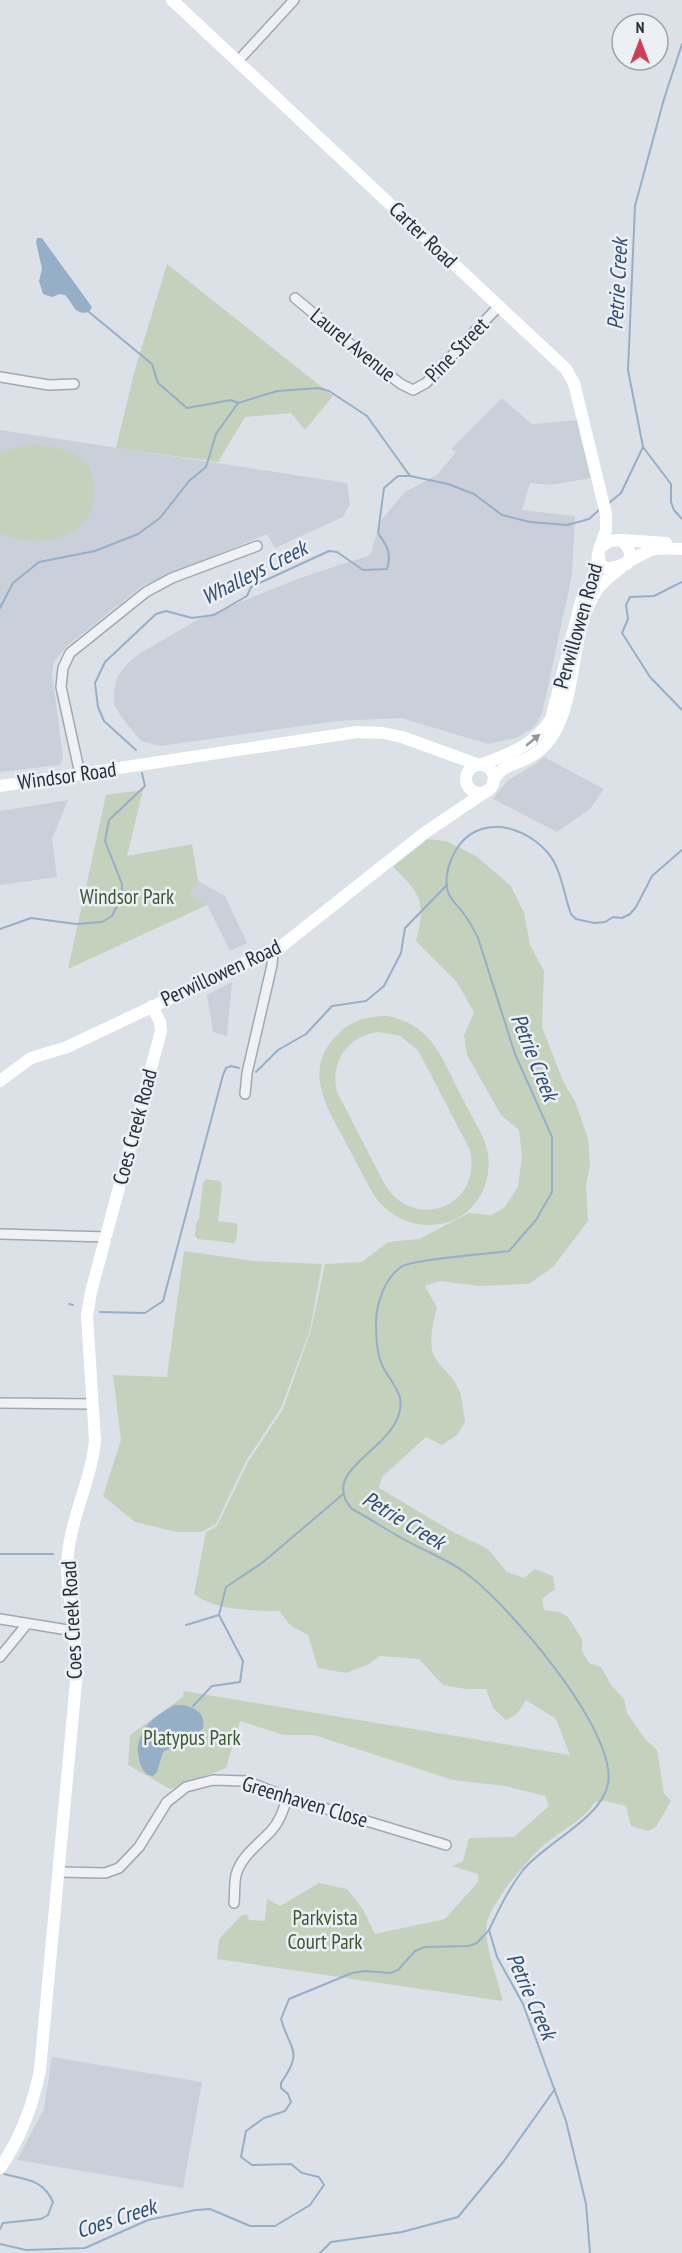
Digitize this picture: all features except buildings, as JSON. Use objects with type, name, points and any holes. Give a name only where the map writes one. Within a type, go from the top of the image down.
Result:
[{"type":"street","name":"Carter Road","points":[[172,0],[571,375],[607,515],[621,540]]},
{"type":"street","points":[[238,61],[294,0]]},
{"type":"street","name":"Laurel Avenue","points":[[295,298],[373,363],[413,390]]},
{"type":"street","name":"Pine Street","points":[[413,390],[426,383],[498,307]]},
{"type":"street","points":[[0,377],[50,385],[74,384]]},
{"type":"street","name":"Carter Road","points":[[599,551],[606,530],[607,515]]},
{"type":"street","points":[[621,540],[630,553],[625,564],[608,568],[601,562],[599,551],[609,541],[621,540],[663,543],[681,548]]},
{"type":"street","points":[[80,774],[61,687],[63,668],[70,653],[146,592],[172,578],[257,546]]},
{"type":"street","name":"Perwillowen Road","points":[[423,834],[491,786],[499,771],[535,754],[555,732],[564,708],[591,602],[602,584],[625,564],[650,550],[681,548]]},
{"type":"street","name":"Perwillowen Road","points":[[479,765],[526,746],[542,733],[551,719],[581,602],[596,574],[599,551]]},
{"type":"street","name":"Windsor Road","points":[[0,786],[357,732],[383,733],[431,747]]},
{"type":"street","points":[[431,747],[488,768],[492,772],[491,786],[482,792],[475,791],[455,766],[431,747]]},
{"type":"street","points":[[467,782],[468,772],[479,765]]},
{"type":"street","name":"Perwillowen Road","points":[[0,1081],[31,1058],[67,1047],[273,950],[297,936],[423,834],[458,802],[467,782]]},
{"type":"street","points":[[245,1094],[247,1073],[272,968],[273,950]]},
{"type":"street","name":"Coes Creek Road","points":[[0,2168],[10,2154],[26,2119],[38,2079],[76,1682],[75,1631],[67,1590],[68,1554],[79,1501],[94,1454],[95,1433],[87,1316],[161,1030],[152,1006]]},
{"type":"street","points":[[0,1234],[106,1237]]},
{"type":"street","points":[[0,1403],[93,1404]]},
{"type":"street","points":[[0,1619],[75,1631]]},
{"type":"street","points":[[0,1657],[27,1624]]},
{"type":"street","name":"Greenhaven Close","points":[[59,1872],[105,1873],[119,1868],[139,1847],[167,1802],[186,1787],[213,1780],[240,1780],[287,1797],[446,1845]]},
{"type":"street","points":[[234,1903],[236,1874],[245,1857],[277,1823],[287,1797]]},
{"type":"shaded area","points":[[502,398],[532,424],[578,420],[591,478],[550,485],[530,483],[522,510],[575,516],[572,575],[542,714],[534,727],[516,738],[488,744],[401,718],[337,721],[160,746],[141,741],[114,704],[114,689],[118,676],[126,665],[137,655],[201,618],[300,578],[370,555],[382,519],[405,492],[438,474],[456,452],[451,449]]},
{"type":"shaded area","points":[[0,430],[347,483],[350,504],[343,517],[275,548],[267,534],[142,586],[67,646],[54,662],[52,674],[63,757],[60,765],[0,772]]},
{"type":"shaded area","points":[[544,757],[604,789],[590,809],[557,832],[493,799],[507,781]]},
{"type":"shaded area","points":[[68,800],[52,839],[57,877],[0,885],[0,811]]},
{"type":"shaded area","points":[[198,881],[225,896],[247,943],[230,951],[207,905],[190,896]]},
{"type":"shaded area","points":[[232,982],[227,1036],[213,1032],[207,995]]},
{"type":"shaded area","points":[[52,2057],[202,2082],[183,2188],[17,2160],[44,2109]]},
{"type":"green space","points":[[167,264],[333,396],[305,430],[291,413],[245,417],[218,462],[116,448],[134,373]]},
{"type":"green space","points":[[32,444],[53,447],[79,457],[92,475],[94,491],[91,508],[85,521],[74,531],[61,537],[30,541],[0,533],[0,452]]},
{"type":"green space","name":"Windsor Park","points":[[143,790],[127,856],[192,844],[198,881],[190,895],[207,905],[68,969],[106,795]]},
{"type":"green space","points":[[428,839],[446,841],[476,856],[511,886],[524,913],[530,945],[544,971],[542,1027],[563,1081],[575,1101],[588,1138],[590,1165],[586,1185],[588,1221],[553,1267],[529,1284],[479,1286],[440,1281],[425,1286],[437,1308],[432,1334],[433,1354],[459,1390],[465,1422],[457,1435],[442,1445],[426,1437],[382,1477],[379,1488],[453,1532],[488,1549],[507,1572],[524,1578],[535,1569],[553,1576],[555,1589],[542,1599],[544,1610],[559,1612],[568,1617],[582,1639],[582,1651],[589,1663],[601,1667],[611,1685],[624,1699],[627,1713],[645,1739],[657,1750],[664,1793],[671,1801],[656,1827],[648,1831],[631,1826],[626,1806],[606,1801],[595,1802],[580,1818],[542,1847],[511,1881],[493,1908],[486,1929],[490,1955],[503,2001],[217,1959],[219,1939],[241,1916],[247,1914],[249,1920],[265,1921],[267,1899],[280,1906],[319,1883],[347,1889],[362,1908],[375,1934],[445,1919],[478,1882],[478,1874],[452,1866],[463,1861],[469,1838],[514,1837],[549,1806],[545,1796],[505,1786],[453,1780],[314,1735],[284,1735],[240,1721],[226,1768],[170,1789],[128,1765],[130,1735],[183,1697],[184,1691],[570,1755],[556,1719],[526,1700],[517,1714],[506,1720],[493,1708],[486,1689],[466,1689],[443,1685],[419,1659],[380,1656],[367,1665],[346,1673],[318,1668],[308,1635],[291,1626],[279,1611],[246,1610],[223,1606],[194,1594],[206,1532],[217,1526],[248,1462],[283,1409],[311,1330],[325,1264],[362,1262],[388,1242],[419,1239],[469,1213],[491,1215],[504,1208],[518,1187],[522,1156],[519,1130],[501,1115],[467,1055],[464,1035],[474,1013],[457,982],[416,941],[421,917],[419,900],[416,892],[393,867]]},
{"type":"green space","points":[[381,1016],[408,1022],[430,1041],[446,1066],[484,1140],[489,1166],[481,1194],[470,1209],[455,1219],[437,1224],[419,1224],[401,1219],[385,1208],[372,1192],[330,1113],[321,1086],[320,1073],[327,1047],[349,1025],[367,1018]],"holes":[[[378,1032],[400,1036],[418,1050],[470,1150],[471,1170],[466,1186],[457,1198],[444,1206],[429,1210],[413,1208],[398,1200],[385,1185],[337,1092],[335,1081],[343,1052],[358,1039]]]},
{"type":"green space","points":[[206,1179],[220,1181],[222,1185],[218,1221],[236,1223],[238,1226],[234,1243],[198,1239],[195,1236],[203,1183]]},
{"type":"green space","points":[[184,1251],[254,1261],[322,1264],[310,1330],[281,1408],[246,1461],[216,1524],[201,1532],[177,1532],[135,1522],[103,1496],[121,1440],[113,1375],[167,1377]]},
{"type":"water","points":[[37,238],[42,238],[92,307],[89,312],[77,311],[65,295],[52,297],[43,294],[39,281],[42,269]]},
{"type":"water","points":[[175,1705],[192,1707],[200,1713],[204,1723],[203,1729],[163,1752],[157,1772],[153,1776],[148,1775],[142,1769],[138,1754],[140,1738],[148,1724]]},
{"type":"waterway","name":"Petrie Creek","points":[[682,44],[664,99],[635,206],[628,370],[643,447],[671,484],[671,502],[674,510],[682,519]]},
{"type":"waterway","points":[[89,312],[152,364],[158,383],[187,408],[231,400],[238,403]]},
{"type":"waterway","points":[[0,608],[13,583],[39,562],[95,551],[138,534],[160,518],[189,481],[206,467],[216,434],[238,403],[277,391],[319,388],[329,391],[367,416],[410,476],[448,484],[474,494],[502,515],[530,522],[567,525],[589,519],[599,510]]},
{"type":"waterway","points":[[609,503],[621,493],[643,447]]},
{"type":"waterway","name":"Whalleys Creek","points":[[136,750],[104,721],[98,707],[95,683],[105,662],[156,614],[166,611],[192,618],[214,615],[247,596],[251,587],[329,551],[337,552],[363,570],[387,569],[388,550],[378,533],[384,488],[398,476],[410,476]]},
{"type":"waterway","name":"Petrie Creek","points":[[682,582],[654,596],[630,597],[626,605],[628,619],[622,633],[650,677],[682,710]]},
{"type":"waterway","name":"Whalleys Creek","points":[[0,929],[31,918],[76,924],[102,922],[112,916],[122,896],[122,884],[105,841],[109,820],[145,786],[142,773]]},
{"type":"waterway","name":"Petrie Creek","points":[[590,2253],[586,2204],[566,2121],[523,2004],[497,1957],[489,1930],[509,1891],[523,1870],[572,1830],[603,1797],[608,1784],[606,1761],[596,1733],[578,1701],[555,1669],[505,1609],[463,1571],[352,1509],[344,1496],[344,1485],[348,1474],[357,1463],[390,1431],[400,1411],[400,1398],[381,1363],[376,1339],[378,1306],[390,1277],[408,1264],[509,1251],[536,1220],[552,1192],[552,1137],[515,1054],[478,938],[448,892],[447,876],[451,860],[459,845],[470,835],[482,829],[495,827],[523,834],[536,842],[552,859],[571,914],[576,919],[594,923],[605,922],[613,917],[622,918],[630,914],[652,876],[682,850]]},
{"type":"waterway","points":[[256,1072],[278,1050],[306,1034],[332,1006],[366,1001],[384,986],[401,953],[405,928],[447,885]]},
{"type":"waterway","points":[[100,1312],[145,1313],[163,1301],[223,1075],[226,1068],[231,1066],[239,1068]]},
{"type":"waterway","points":[[69,1304],[73,1305]]},
{"type":"waterway","points":[[193,1706],[212,1686],[240,1682],[243,1661],[219,1615],[226,1587],[262,1563],[342,1495]]},
{"type":"waterway","points":[[0,1554],[53,1554]]},
{"type":"waterway","points":[[186,1625],[219,1615]]},
{"type":"waterway","name":"Coes Creek","points":[[0,2244],[26,2250],[85,2248],[148,2220],[210,2209],[250,2226],[275,2226],[310,2205],[324,2185],[319,2177],[302,2173],[291,2164],[252,2165],[241,2157],[246,2131],[264,2118],[285,2111],[291,2102],[288,2094],[281,2088],[281,2083],[292,2064],[293,2057],[293,2051],[281,2019],[289,1999],[352,1973],[365,1971],[390,1973],[398,1970],[415,1951],[425,1947],[469,1946],[477,1943],[489,1930]]},
{"type":"waterway","points":[[320,2253],[331,2242],[402,2232],[458,2217],[504,2161],[555,2089]]},
{"type":"waterway","name":"Coes Creek","points":[[0,2229],[3,2223],[41,2219],[48,2215],[53,2202],[49,2194],[39,2185],[27,2179],[4,2174]]},
{"type":"park label","name":"Platypus Park","points":[[192,1738]]},
{"type":"park label","name":"Parkvista Court Park","points":[[325,1930]]}]
